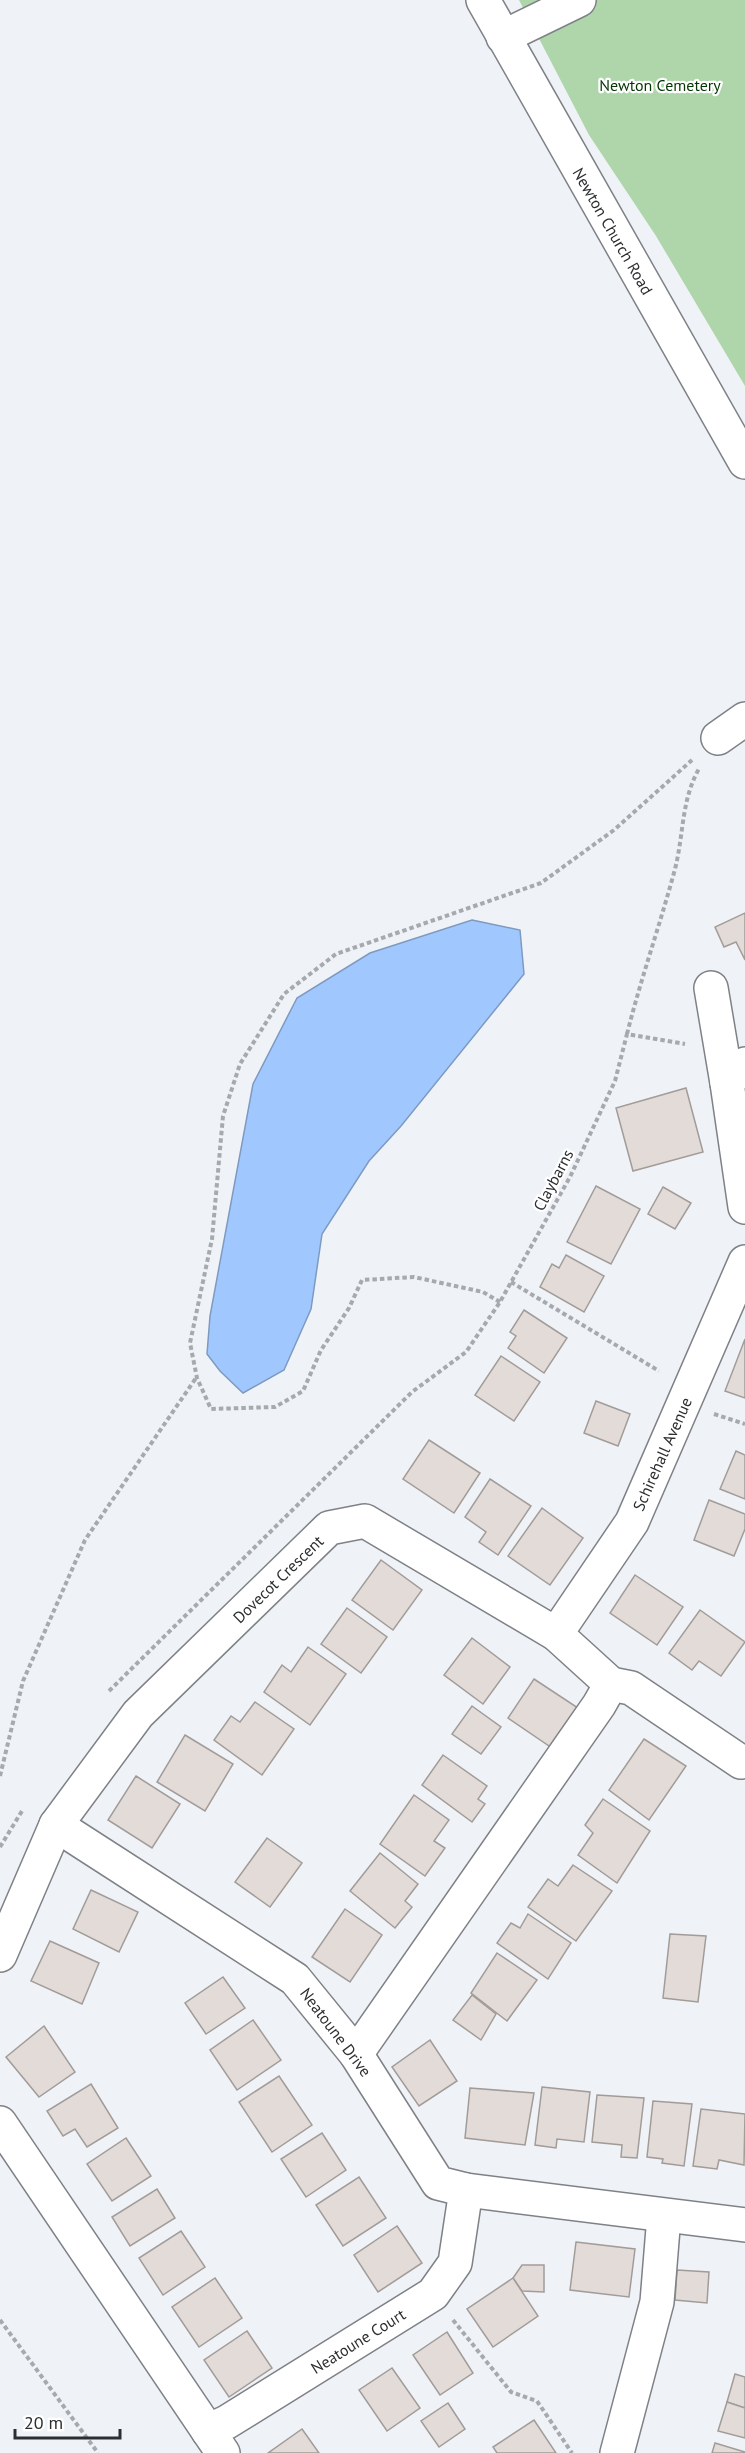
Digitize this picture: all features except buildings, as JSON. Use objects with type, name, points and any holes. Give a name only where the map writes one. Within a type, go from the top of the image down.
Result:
[{"type":"street","name":"Newton Church Road","points":[[483,0],[502,38],[745,462]]},
{"type":"street","points":[[502,38],[579,0]]},
{"type":"street","points":[[718,738],[745,720]]},
{"type":"street","points":[[711,988],[731,1066],[745,1207]]},
{"type":"street","name":"Schirehall Avenue","points":[[556,1634],[633,1522],[745,1262]]},
{"type":"street","name":"Dovecot Crescent","points":[[56,1826],[138,1714],[329,1528],[365,1521],[556,1634],[611,1684],[631,1688],[741,1762]]},
{"type":"street","points":[[356,2054],[599,1705],[611,1684]]},
{"type":"street","points":[[0,1955],[56,1826]]},
{"type":"street","name":"Neatoune Drive","points":[[56,1826],[295,1979],[356,2054],[438,2183],[466,2190],[745,2225]]},
{"type":"street","points":[[0,2123],[216,2442]]},
{"type":"street","name":"Neatoune Court","points":[[216,2442],[227,2422],[433,2295],[456,2263],[466,2190]]},
{"type":"street","points":[[617,2453],[657,2302],[664,2216]]},
{"type":"path","name":"Claybarns","points":[[112,1687],[412,1392],[466,1352],[500,1302],[570,1177],[615,1081],[675,867],[683,813],[692,782],[718,738]]},
{"type":"path","points":[[500,1302],[483,1292],[414,1277],[362,1280],[349,1308],[321,1350],[303,1391],[275,1407],[211,1409],[197,1378],[190,1343],[212,1239],[223,1116],[240,1064],[284,994],[336,954],[541,883],[614,830],[718,738]]},
{"type":"path","points":[[627,1034],[731,1066]]},
{"type":"path","points":[[511,1282],[690,1389]]},
{"type":"path","points":[[0,1776],[23,1681],[85,1540],[197,1378]]},
{"type":"path","points":[[433,2295],[511,2392],[537,2401],[572,2453]]},
{"type":"path","points":[[0,2320],[98,2453]]},
{"type":"green space","name":"Newton Cemetery","points":[[519,0],[745,0],[745,386],[656,236],[589,135]]},
{"type":"water","points":[[472,920],[520,930],[524,974],[401,1126],[369,1161],[322,1234],[311,1309],[284,1370],[243,1393],[220,1371],[207,1354],[210,1316],[253,1084],[297,998],[370,953]]}]
